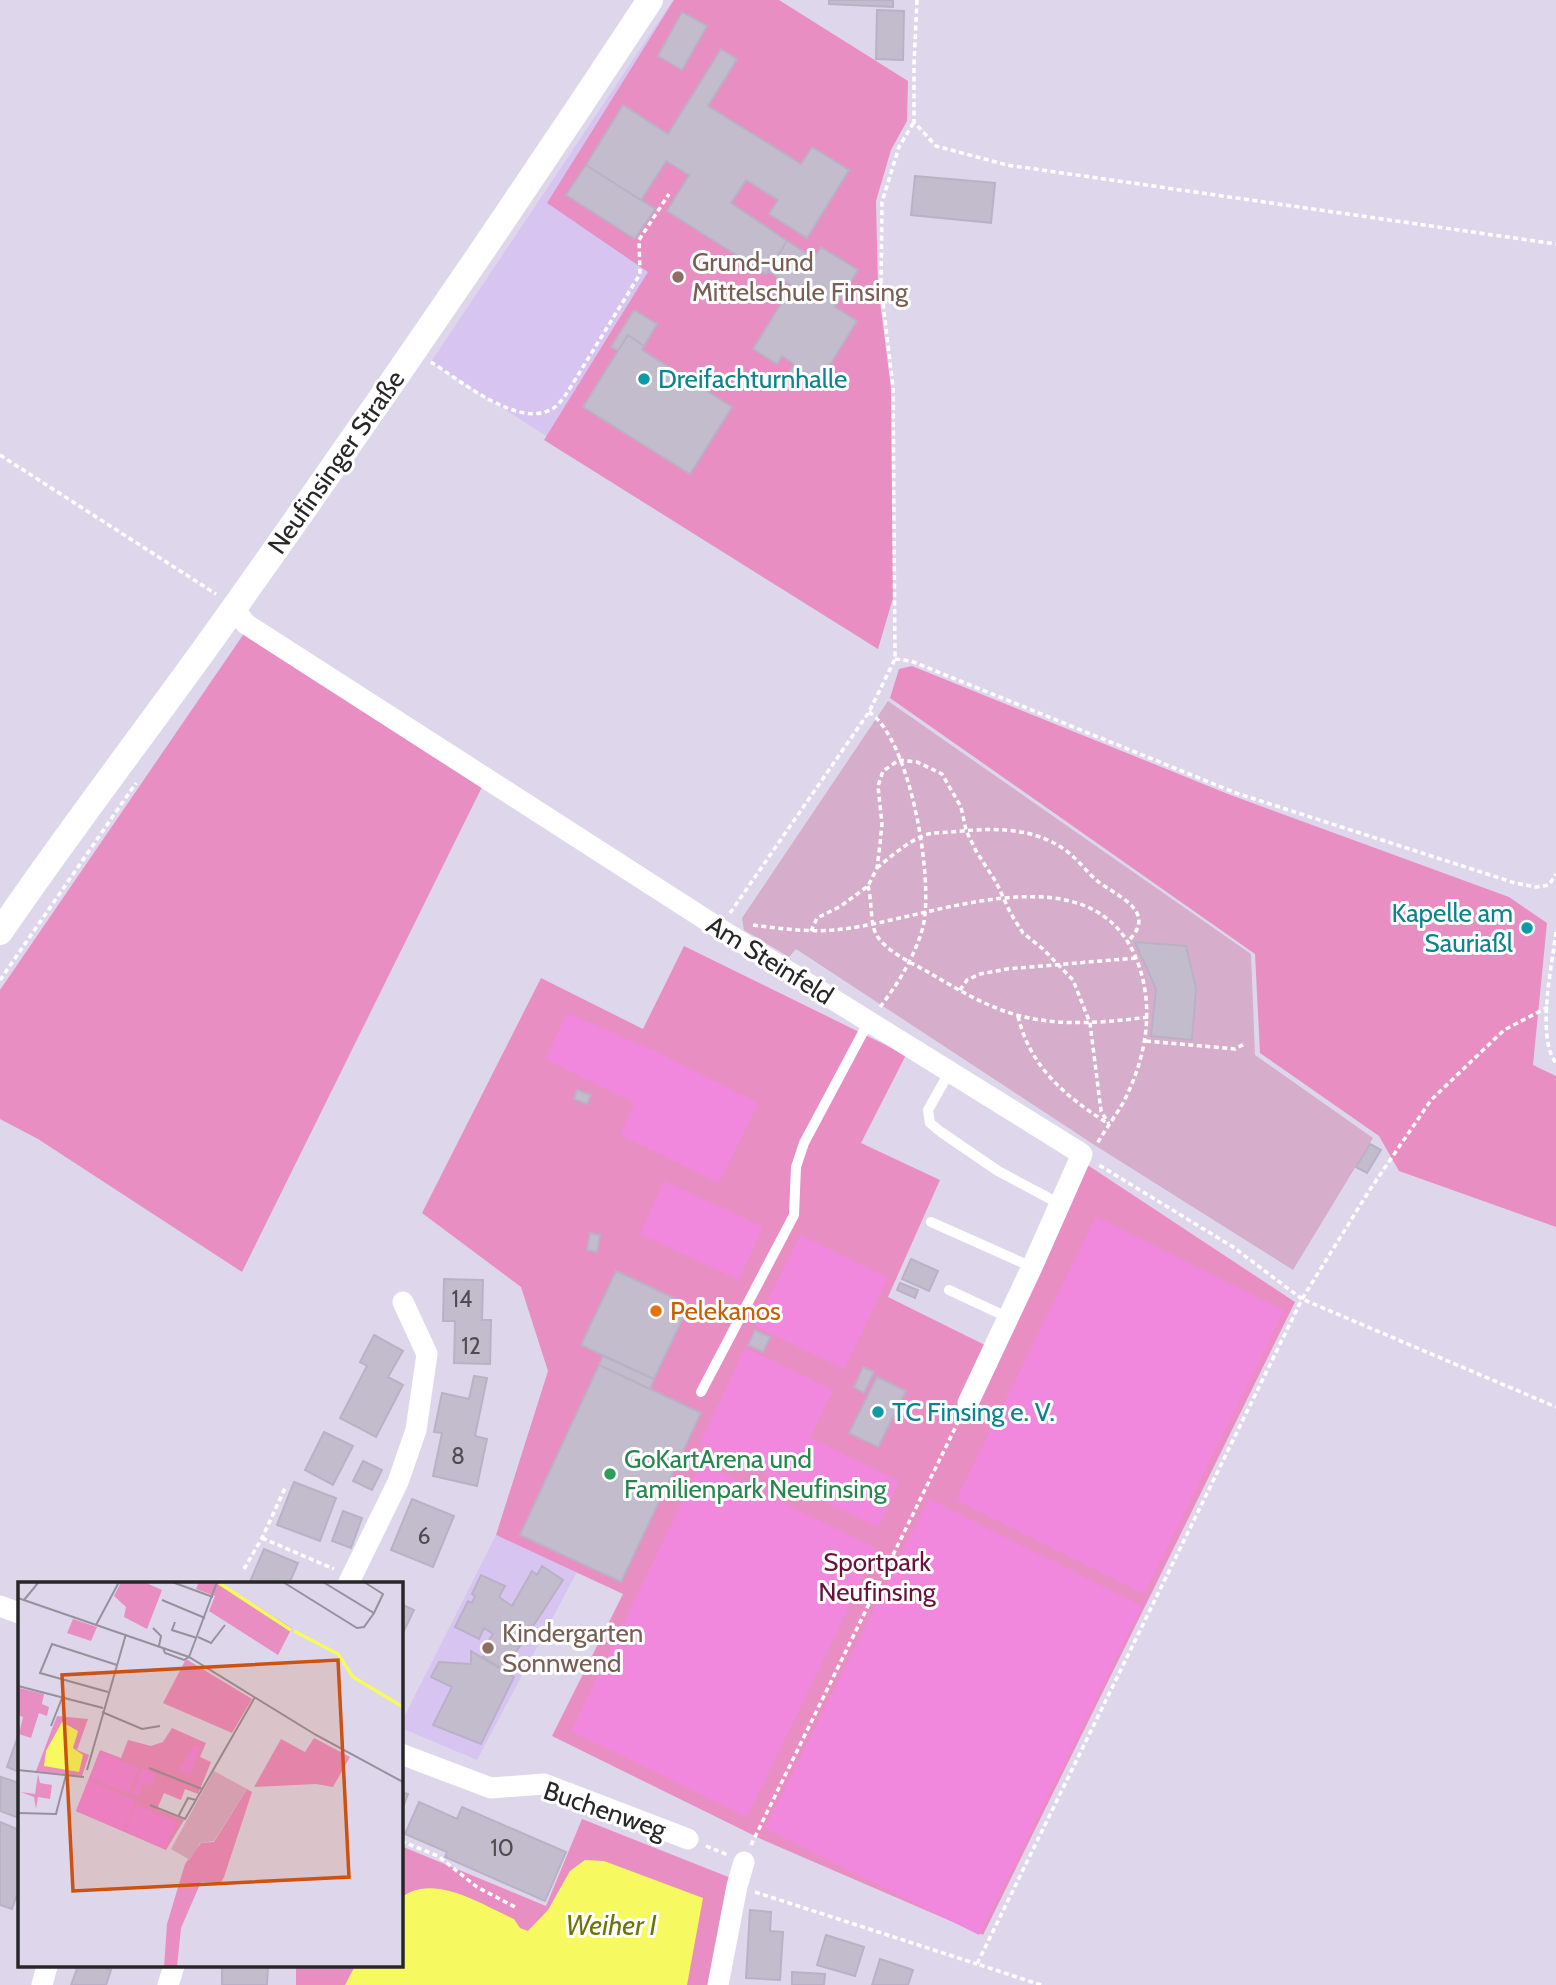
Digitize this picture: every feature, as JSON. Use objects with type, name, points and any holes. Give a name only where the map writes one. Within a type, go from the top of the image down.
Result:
[{"type":"street","name":"Neufinsinger Straße","points":[[6,924],[233,609],[520,197],[650,0]]},
{"type":"street","name":"Am Steinfeld","points":[[233,609],[246,624],[723,932],[1082,1154]]},
{"type":"street","points":[[968,1404],[1082,1154]]},
{"type":"street","points":[[350,1581],[398,1482],[416,1430],[427,1354],[403,1302]]},
{"type":"street","points":[[0,1606],[18,1613]]},
{"type":"street","name":"Buchenweg","points":[[402,1754],[491,1788],[544,1784],[688,1839]]},
{"type":"street","points":[[718,1985],[744,1862]]},
{"type":"street","points":[[41,1985],[46,1968]]},
{"type":"street","points":[[168,1985],[173,1968]]},
{"type":"lane","points":[[701,1392],[794,1215],[796,1167],[804,1143],[869,1021]]},
{"type":"lane","points":[[950,1072],[928,1110],[930,1123],[998,1171],[1060,1204]]},
{"type":"lane","points":[[931,1222],[1032,1267]]},
{"type":"lane","points":[[949,1290],[1009,1318]]},
{"type":"path","points":[[723,932],[869,712],[895,659],[893,387],[881,287],[882,202],[899,147],[914,122],[917,0]]},
{"type":"path","points":[[914,122],[936,146],[1007,164],[1556,244]]},
{"type":"path","points":[[431,362],[509,410],[529,414],[552,409],[567,393],[640,274],[639,240],[669,194]]},
{"type":"path","points":[[0,455],[214,591],[233,609]]},
{"type":"path","points":[[895,659],[911,661],[1236,793],[1335,826],[1516,883],[1536,887],[1549,885],[1556,874]]},
{"type":"path","points":[[869,712],[877,718],[893,741],[913,800],[921,836],[925,886],[924,913],[917,945],[888,995],[869,1021]]},
{"type":"path","points":[[811,931],[817,918],[841,906],[868,886],[877,868],[882,824],[878,786],[883,771],[900,760],[917,762],[942,774],[961,807],[966,830],[1023,933],[1073,980],[1090,1023],[1101,1111],[1109,1124]]},
{"type":"path","points":[[877,868],[899,849],[931,833],[996,829],[1030,834],[1047,839],[1065,850],[1093,877],[1135,909],[1139,918],[1136,932],[1128,941]]},
{"type":"path","points":[[868,886],[875,933],[883,943],[909,961],[993,1007],[1018,1016],[1057,1022],[1090,1023],[1148,1017]]},
{"type":"path","points":[[723,932],[742,924],[811,931],[842,930],[949,906],[1003,898],[1041,897],[1077,902],[1101,914],[1128,941],[1136,958],[1146,987],[1148,1017],[1146,1041],[1125,1099],[1091,1153],[1082,1154]]},
{"type":"path","points":[[1556,932],[1545,1031],[1549,1055],[1556,1063]]},
{"type":"path","points":[[960,990],[967,980],[980,974],[1136,958]]},
{"type":"path","points":[[977,1964],[1302,1298],[1369,1191],[1431,1100],[1504,1030],[1548,1007]]},
{"type":"path","points":[[1018,1016],[1029,1048],[1044,1072],[1061,1090],[1109,1124]]},
{"type":"path","points":[[1146,1041],[1235,1049],[1246,1043]]},
{"type":"path","points":[[1082,1154],[1233,1247],[1302,1298],[1556,1407]]},
{"type":"path","points":[[688,1839],[744,1862],[968,1404]]},
{"type":"path","points":[[244,1569],[286,1486]]},
{"type":"path","points":[[262,1538],[350,1581]]},
{"type":"path","points":[[402,1841],[439,1856],[477,1887],[514,1907]]},
{"type":"path","points":[[737,1886],[1041,1985]]},
{"type":"shaded area","name":"Grund-und Mittelschule Finsing","points":[[673,0],[773,0],[863,208],[878,649],[431,362]]},
{"type":"shaded area","points":[[888,701],[1251,954],[1255,1055],[1373,1138],[1293,1270],[1096,1146],[796,949],[789,957],[744,930],[742,918]]},
{"type":"shaded area","points":[[567,1013],[655,1051],[758,1103],[719,1183],[620,1135],[635,1103],[545,1059]]},
{"type":"shaded area","points":[[664,1181],[763,1227],[739,1280],[640,1234]]},
{"type":"shaded area","points":[[1096,1217],[1284,1311],[1144,1594],[956,1500]]},
{"type":"shaded area","points":[[800,1235],[888,1278],[844,1369],[755,1326]]},
{"type":"shaded area","points":[[745,1348],[833,1390],[810,1438],[899,1481],[878,1527],[700,1443]]},
{"type":"shaded area","points":[[701,1463],[877,1549],[747,1817],[571,1731]]},
{"type":"shaded area","points":[[929,1499],[1142,1606],[979,1935],[765,1828]]},
{"type":"shaded area","name":"Kindergarten Sonnwend","points":[[496,1535],[577,1572],[477,1760],[402,1728],[402,1721]]},
{"type":"green space","name":"Grund-und Mittelschule Finsing","points":[[674,0],[779,0],[908,81],[907,121],[891,150],[876,201],[878,286],[891,388],[893,598],[878,649],[544,440],[648,272],[547,203]]},
{"type":"green space","points":[[245,632],[483,785],[242,1272],[38,1139],[0,1119],[0,990]]},
{"type":"green space","points":[[912,666],[1228,794],[1509,897],[1547,923],[1533,1065],[1556,1076],[1556,1227],[1399,1171],[1379,1136],[1260,1053],[1255,954],[890,698],[899,669]]},
{"type":"green space","name":"Sportpark Neufinsing","points":[[684,946],[906,1055],[861,1143],[940,1180],[888,1297],[999,1352],[1086,1164],[1295,1302],[983,1935],[761,1839],[552,1736],[623,1594],[496,1535],[548,1371],[521,1287],[422,1213],[541,978],[643,1029]]},
{"type":"green space","name":"Weiher I","points":[[582,1819],[731,1878],[711,1985],[296,1985],[296,1968],[402,1968],[402,1846],[546,1906]]},
{"type":"water","name":"Weiher I","points":[[585,1860],[604,1861],[703,1898],[687,1985],[345,1985],[354,1968],[402,1968],[402,1897],[414,1891],[428,1888],[473,1899],[514,1919],[520,1928],[528,1931],[548,1910],[570,1871]]},
{"type":"building","points":[[829,0],[893,0],[893,7],[829,4]]},
{"type":"building","points":[[877,10],[904,11],[903,60],[876,59]]},
{"type":"building","points":[[682,12],[707,26],[682,70],[658,56]]},
{"type":"building","points":[[721,49],[737,59],[708,106],[801,164],[812,147],[849,170],[807,238],[769,214],[778,200],[746,180],[731,203],[787,241],[766,274],[667,211],[689,175],[666,161],[641,200],[586,165],[623,105],[668,134]]},
{"type":"building","points":[[586,165],[655,209],[635,239],[566,195]]},
{"type":"building","points":[[915,176],[995,183],[991,223],[911,215]]},
{"type":"building","points":[[787,241],[814,258],[821,247],[858,270],[835,307],[857,321],[815,389],[789,373],[794,364],[782,356],[777,364],[753,349],[792,286],[768,271]]},
{"type":"building","points":[[634,310],[657,324],[644,346],[628,335],[618,351],[611,347]]},
{"type":"building","name":"Dreifachturnhalle","points":[[628,335],[644,346],[642,350],[732,407],[690,474],[583,407]]},
{"type":"building","name":"Kapelle am Sauriaßl","points":[[1522,921],[1535,924],[1532,934],[1520,931]]},
{"type":"building","points":[[1135,942],[1186,946],[1196,988],[1192,1040],[1151,1036],[1156,989]]},
{"type":"building","points":[[577,1090],[591,1095],[587,1104],[574,1099]]},
{"type":"building","points":[[1370,1144],[1381,1150],[1367,1173],[1356,1167]]},
{"type":"building","points":[[590,1233],[600,1235],[597,1252],[587,1250]]},
{"type":"building","points":[[911,1259],[938,1271],[929,1291],[902,1279]]},
{"type":"building","points":[[616,1271],[689,1305],[654,1379],[581,1345]]},
{"type":"building","points":[[444,1279],[483,1280],[482,1320],[491,1320],[490,1364],[454,1363],[455,1321],[443,1321]]},
{"type":"building","points":[[900,1283],[918,1290],[915,1298],[897,1290]]},
{"type":"building","points":[[755,1330],[770,1337],[763,1352],[748,1345]]},
{"type":"building","points":[[374,1335],[403,1351],[388,1377],[403,1385],[376,1437],[340,1418],[367,1366],[360,1362]]},
{"type":"building","points":[[603,1356],[654,1379],[650,1389],[599,1365]]},
{"type":"building","name":"GoKartArena und Familienpark Neufinsing","points":[[599,1365],[701,1413],[621,1582],[520,1535]]},
{"type":"building","points":[[863,1367],[874,1372],[864,1393],[854,1387]]},
{"type":"building","points":[[474,1376],[487,1378],[475,1436],[487,1439],[477,1486],[433,1476],[442,1433],[434,1432],[442,1393],[469,1399]]},
{"type":"building","name":"TC Finsing e. V.","points":[[877,1377],[906,1391],[878,1447],[849,1433]]},
{"type":"building","points":[[324,1432],[353,1446],[333,1485],[305,1470]]},
{"type":"building","points":[[363,1461],[382,1470],[372,1490],[353,1481]]},
{"type":"building","points":[[294,1482],[336,1498],[320,1541],[277,1525]]},
{"type":"building","points":[[412,1499],[454,1516],[433,1567],[391,1550]]},
{"type":"building","points":[[343,1511],[362,1518],[351,1548],[332,1541]]},
{"type":"building","points":[[264,1549],[298,1563],[290,1582],[250,1582]]},
{"type":"building","points":[[542,1566],[563,1580],[532,1628],[530,1626],[519,1642],[522,1643],[504,1670],[483,1657],[487,1651],[483,1649],[493,1634],[484,1628],[479,1639],[455,1627],[468,1601],[472,1603],[475,1596],[472,1594],[481,1575],[505,1586],[499,1597],[512,1606],[532,1571],[537,1575]]},
{"type":"building","points":[[402,1604],[414,1610],[402,1635]]},
{"type":"building","points":[[471,1651],[514,1677],[481,1744],[433,1725],[452,1687],[431,1677],[439,1662],[471,1664]]},
{"type":"building","points":[[18,1736],[18,1772],[7,1767]]},
{"type":"building","points":[[1,1777],[18,1783],[18,1818],[0,1811]]},
{"type":"building","points":[[402,1792],[408,1794],[402,1810]]},
{"type":"building","points":[[419,1802],[457,1819],[462,1807],[566,1852],[545,1901],[445,1857],[447,1852],[405,1834]]},
{"type":"building","points":[[0,1822],[18,1830],[18,1892],[12,1909],[0,1905]]},
{"type":"building","points":[[750,1910],[771,1912],[770,1931],[783,1932],[780,1980],[746,1978]]},
{"type":"building","points":[[826,1935],[864,1947],[855,1976],[817,1965]]},
{"type":"building","points":[[880,1959],[913,1970],[908,1985],[872,1985]]},
{"type":"building","points":[[77,1968],[111,1970],[106,1985],[71,1985]]},
{"type":"building","points":[[222,1968],[268,1968],[267,1985],[222,1985]]},
{"type":"building","points":[[792,1972],[825,1974],[824,1985],[792,1985]]},
{"type":"place","name":"Grund-und Mittelschule Finsing","points":[[678,277]]},
{"type":"place","name":"Dreifachturnhalle","points":[[644,379]]},
{"type":"place","name":"Kapelle am Sauriaßl","points":[[1527,928]]},
{"type":"place","name":"Pelekanos","points":[[656,1311]]},
{"type":"place","name":"TC Finsing e. V.","points":[[878,1412]]},
{"type":"place","name":"GoKartArena und Familienpark Neufinsing","points":[[610,1474]]},
{"type":"place","name":"Kindergarten Sonnwend","points":[[488,1648]]}]
